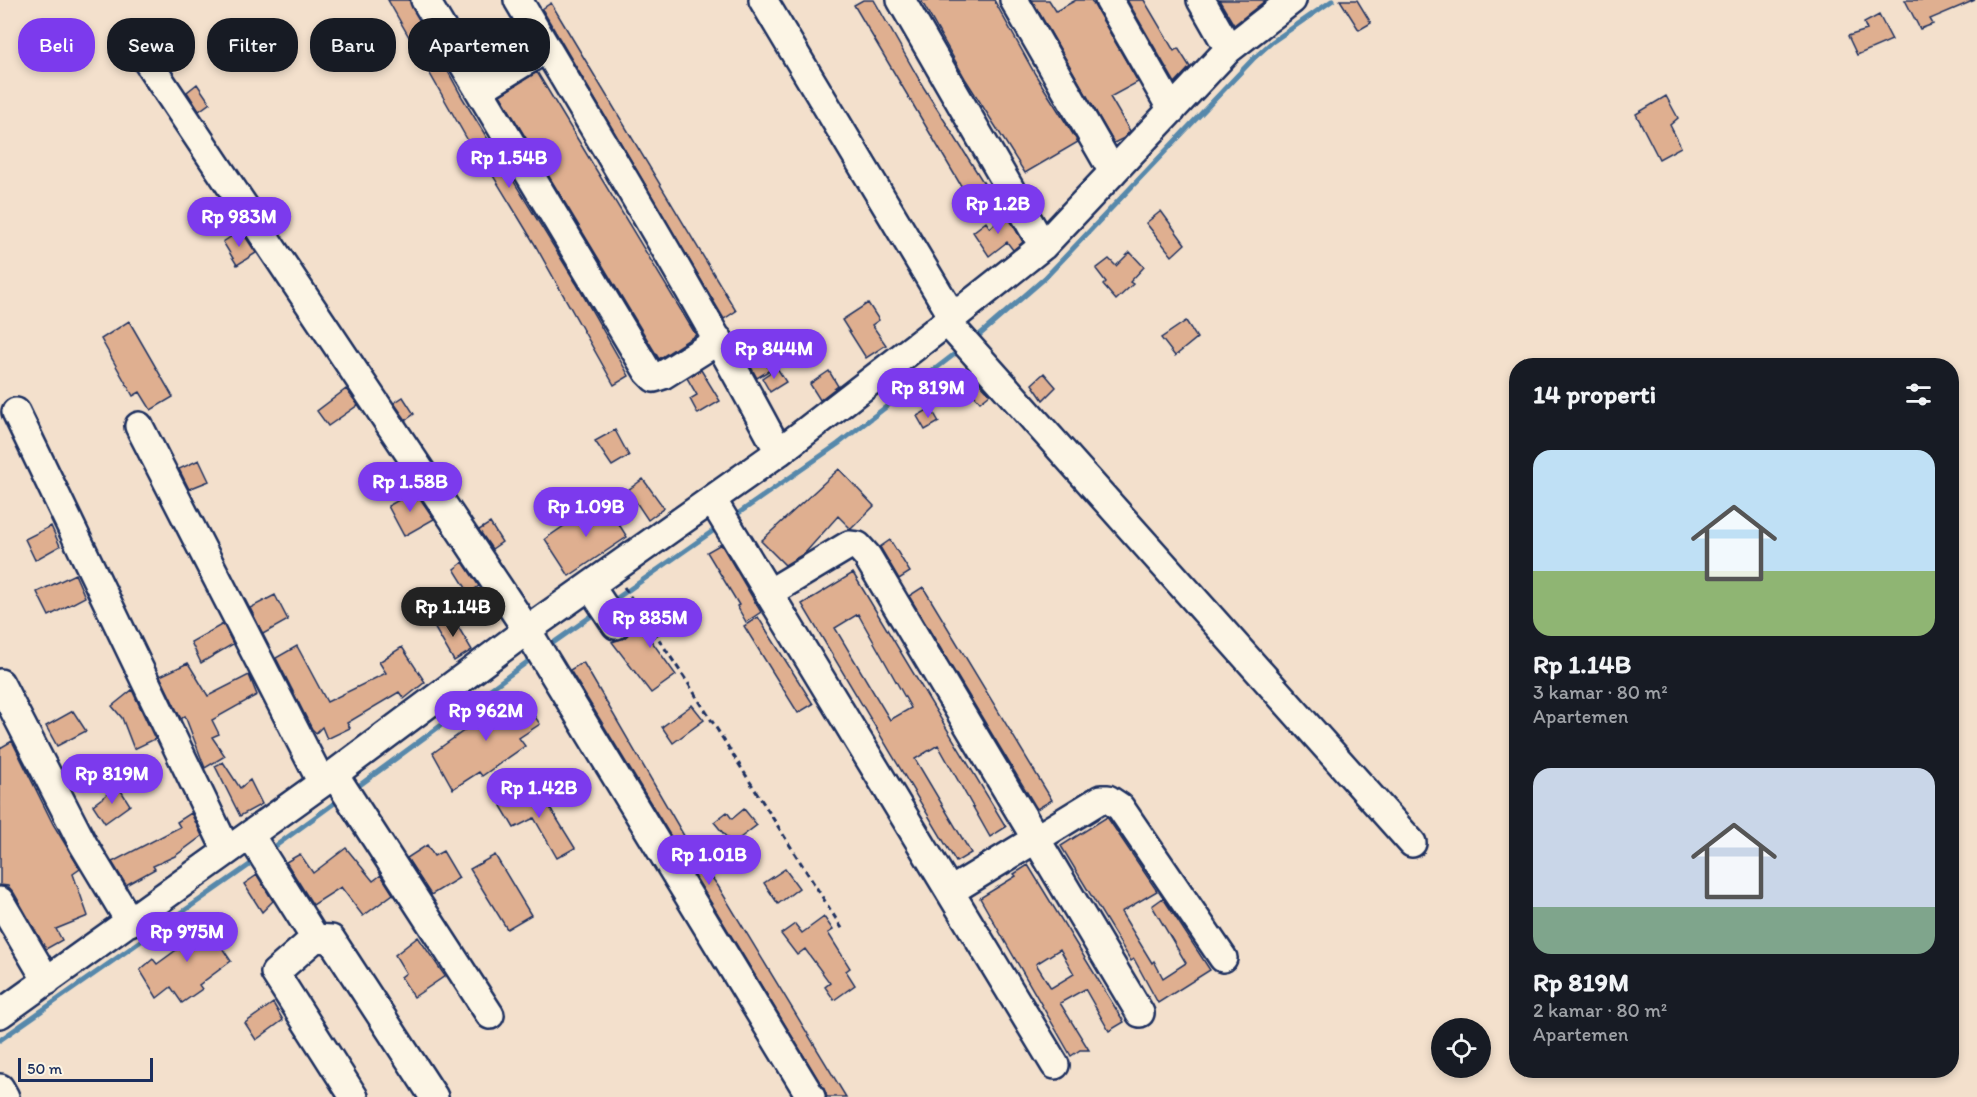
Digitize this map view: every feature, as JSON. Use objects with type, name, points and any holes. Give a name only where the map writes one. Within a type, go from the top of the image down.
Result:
[{"type":"street","points":[[425,0],[654,378],[719,340]]},
{"type":"street","points":[[518,0],[529,18]]},
{"type":"street","points":[[763,0],[950,319],[1412,843]]},
{"type":"street","points":[[901,0],[1043,246]]},
{"type":"street","points":[[1014,0],[1113,172]]},
{"type":"street","points":[[1109,0],[1172,110]]},
{"type":"street","points":[[1200,0],[1229,49]]},
{"type":"street","points":[[0,1014],[227,851],[259,848],[530,635],[603,606],[721,513],[779,452],[1043,246],[1229,49],[1292,0]]},
{"type":"street","points":[[550,53],[623,173],[719,340],[779,452]]},
{"type":"street","points":[[154,72],[530,635],[811,1097]]},
{"type":"street","points":[[480,90],[509,72]]},
{"type":"street","points":[[16,412],[227,851]]},
{"type":"street","points":[[139,426],[338,786],[490,1015]]},
{"type":"street","points":[[721,513],[1055,1065]]},
{"type":"street","points":[[770,593],[849,545],[858,546],[867,556],[1140,1013]]},
{"type":"street","points":[[0,683],[83,844],[130,922]]},
{"type":"street","points":[[951,891],[1101,799],[1108,799],[1120,807],[1223,958]]},
{"type":"street","points":[[259,848],[315,938]]},
{"type":"street","points":[[0,901],[47,981]]},
{"type":"street","points":[[354,1097],[275,973],[315,938],[331,939],[434,1097]]},
{"type":"street","points":[[0,1088],[5,1097]]},
{"type":"path","points":[[620,581],[688,683],[843,930]]},
{"type":"building","points":[[388,0],[409,0],[419,18],[408,18],[408,35]]},
{"type":"building","points":[[863,0],[874,0],[924,88],[990,193],[972,202],[960,184],[854,5]]},
{"type":"building","points":[[921,0],[994,0],[1035,74],[1078,142],[1025,173],[966,80]]},
{"type":"building","points":[[1032,0],[1049,0],[1056,11],[1076,0],[1091,0],[1138,82],[1110,97],[1130,131],[1124,138],[1114,143]]},
{"type":"building","points":[[1127,0],[1144,0],[1174,51],[1178,48],[1190,67],[1175,83]]},
{"type":"building","points":[[1219,0],[1266,0],[1234,25]]},
{"type":"building","points":[[1340,0],[1357,0],[1371,23],[1359,30]]},
{"type":"building","points":[[1905,0],[1975,0],[1930,19],[1933,24],[1920,29]]},
{"type":"building","points":[[551,3],[736,311],[724,319],[550,23],[550,18],[547,18],[542,9]]},
{"type":"building","points":[[1879,15],[1892,40],[1857,55],[1848,36],[1867,30],[1864,23]]},
{"type":"building","points":[[429,72],[448,72],[576,283],[629,376],[614,385],[534,243],[478,151],[475,153]]},
{"type":"building","points":[[537,72],[696,335],[659,359],[500,95]]},
{"type":"building","points":[[197,84],[210,103],[199,111],[187,92]]},
{"type":"building","points":[[1666,96],[1678,118],[1670,125],[1681,147],[1659,159],[1636,114]]},
{"type":"building","points":[[1161,211],[1185,244],[1172,256],[1146,223]]},
{"type":"building","points":[[1006,213],[1023,242],[1013,250],[1007,242],[989,256],[973,232],[986,222],[990,228]]},
{"type":"building","points":[[241,230],[256,253],[237,265],[223,242]]},
{"type":"building","points":[[1130,252],[1144,267],[1130,282],[1133,284],[1116,300],[1103,285],[1106,282],[1096,269],[1109,259],[1116,266]]},
{"type":"building","points":[[868,303],[879,320],[872,325],[886,345],[866,358],[842,320]]},
{"type":"building","points":[[129,321],[173,397],[151,410],[140,392],[133,396],[101,339]]},
{"type":"building","points":[[1186,321],[1197,338],[1175,356],[1161,338]]},
{"type":"building","points":[[750,338],[770,370],[757,378],[739,345]]},
{"type":"building","points":[[777,368],[786,382],[770,392],[762,378]]},
{"type":"building","points":[[701,370],[720,401],[698,414],[690,399],[697,395],[687,378]]},
{"type":"building","points":[[829,371],[838,386],[820,400],[810,384]]},
{"type":"building","points":[[1044,373],[1056,387],[1043,400],[1032,384]]},
{"type":"building","points":[[978,381],[990,394],[980,402],[967,387]]},
{"type":"building","points":[[346,389],[358,405],[328,426],[317,411]]},
{"type":"building","points":[[403,397],[414,414],[406,420],[394,403]]},
{"type":"building","points":[[931,408],[939,422],[925,430],[917,416]]},
{"type":"building","points":[[615,430],[629,456],[612,466],[595,441]]},
{"type":"building","points":[[199,460],[209,481],[189,489],[179,469]]},
{"type":"building","points":[[839,469],[874,506],[851,529],[838,516],[805,553],[785,565],[761,541]]},
{"type":"building","points":[[643,479],[664,508],[648,520],[628,490]]},
{"type":"building","points":[[415,491],[434,519],[404,536],[388,506]]},
{"type":"building","points":[[599,502],[605,502],[627,537],[569,576],[545,539]]},
{"type":"building","points":[[490,523],[502,542],[492,549],[479,530]]},
{"type":"building","points":[[51,526],[60,546],[35,560],[25,539]]},
{"type":"building","points":[[890,540],[910,572],[899,579],[880,547]]},
{"type":"building","points":[[721,544],[761,612],[746,622],[737,606],[739,605],[707,552]]},
{"type":"building","points":[[463,562],[479,586],[469,593],[454,569]]},
{"type":"building","points":[[853,573],[1006,827],[990,837],[938,745],[915,759],[971,853],[956,862],[802,604]],"holes":[[[858,614],[911,708],[890,720],[835,628]]]},
{"type":"building","points":[[75,574],[85,597],[49,616],[37,592]]},
{"type":"building","points":[[923,587],[1052,800],[1037,809],[909,596]]},
{"type":"building","points":[[275,595],[288,620],[263,634],[250,608]]},
{"type":"building","points":[[678,604],[686,618],[650,639],[676,675],[651,693],[612,642],[624,638],[638,624],[640,626]]},
{"type":"building","points":[[451,615],[472,650],[454,661],[433,625]]},
{"type":"building","points":[[758,617],[813,704],[798,713],[744,626]]},
{"type":"building","points":[[223,624],[233,644],[201,663],[191,642]]},
{"type":"building","points":[[297,646],[327,702],[386,673],[379,662],[402,647],[425,682],[404,699],[399,692],[347,723],[350,728],[327,739],[322,727],[316,733],[312,729],[276,658]]},
{"type":"building","points":[[583,662],[694,853],[718,886],[846,1097],[827,1097],[570,670]]},
{"type":"building","points":[[188,663],[208,696],[249,675],[257,695],[212,720],[219,734],[212,737],[225,756],[205,768],[185,716],[181,719],[160,676]]},
{"type":"building","points":[[132,690],[155,739],[134,749],[122,718],[112,706]]},
{"type":"building","points":[[520,695],[540,724],[519,738],[525,746],[482,776],[479,772],[453,789],[433,753],[497,707],[499,710]]},
{"type":"building","points":[[692,705],[704,720],[673,743],[662,727]]},
{"type":"building","points":[[73,711],[86,731],[57,746],[46,726]]},
{"type":"building","points":[[12,741],[53,824],[80,869],[73,874],[88,916],[56,929],[62,940],[46,949],[14,893],[8,886],[0,885],[0,748]]},
{"type":"building","points":[[223,762],[240,788],[250,780],[262,804],[240,816],[215,766]]},
{"type":"building","points":[[536,785],[575,848],[557,858],[534,818],[514,828],[501,806]]},
{"type":"building","points":[[118,786],[130,805],[105,823],[93,805]]},
{"type":"building","points":[[744,809],[757,825],[732,844],[714,822],[727,812],[732,819]]},
{"type":"building","points":[[191,813],[202,836],[175,856],[153,866],[155,869],[126,885],[112,862],[180,827],[177,822]]},
{"type":"building","points":[[1107,817],[1157,891],[1121,912],[1152,963],[1154,961],[1163,978],[1186,963],[1152,906],[1163,898],[1210,970],[1158,1003],[1134,959],[1131,961],[1061,846]]},
{"type":"building","points":[[427,845],[434,856],[443,851],[459,878],[431,895],[407,858]]},
{"type":"building","points":[[346,848],[373,881],[381,875],[393,894],[363,916],[341,887],[313,905],[286,862],[300,854],[313,873]]},
{"type":"building","points":[[495,855],[531,915],[507,929],[470,869]]},
{"type":"building","points":[[1028,865],[1124,1022],[1109,1031],[1085,989],[1060,1003],[1089,1050],[1080,1050],[1071,1056],[980,898],[1016,876],[1014,874]],"holes":[[[1060,949],[1074,974],[1051,988],[1036,964]]]},
{"type":"building","points":[[785,869],[799,888],[778,904],[764,883]]},
{"type":"building","points":[[257,875],[273,901],[262,912],[244,884]]},
{"type":"building","points":[[201,917],[231,961],[199,985],[202,989],[182,1003],[171,987],[157,998],[140,970],[153,959],[157,964],[183,945],[176,934]]},
{"type":"building","points":[[824,917],[833,930],[828,933],[850,968],[846,971],[855,985],[834,1000],[825,987],[830,983],[805,949],[797,955],[781,934],[795,924],[802,933]]},
{"type":"building","points":[[418,937],[445,976],[414,997],[401,977],[406,973],[395,955]]},
{"type":"building","points":[[273,1003],[283,1020],[256,1040],[245,1023]]},
{"type":"waterway","points":[[977,337],[1045,278],[1253,59],[1272,42],[1333,0]]},
{"type":"waterway","points":[[733,517],[838,444],[956,353]]},
{"type":"waterway","points":[[610,603],[720,526]]},
{"type":"waterway","points":[[546,648],[597,612]]},
{"type":"waterway","points":[[353,790],[534,657]]},
{"type":"waterway","points":[[270,850],[340,799]]},
{"type":"waterway","points":[[0,1040],[258,859]]}]
